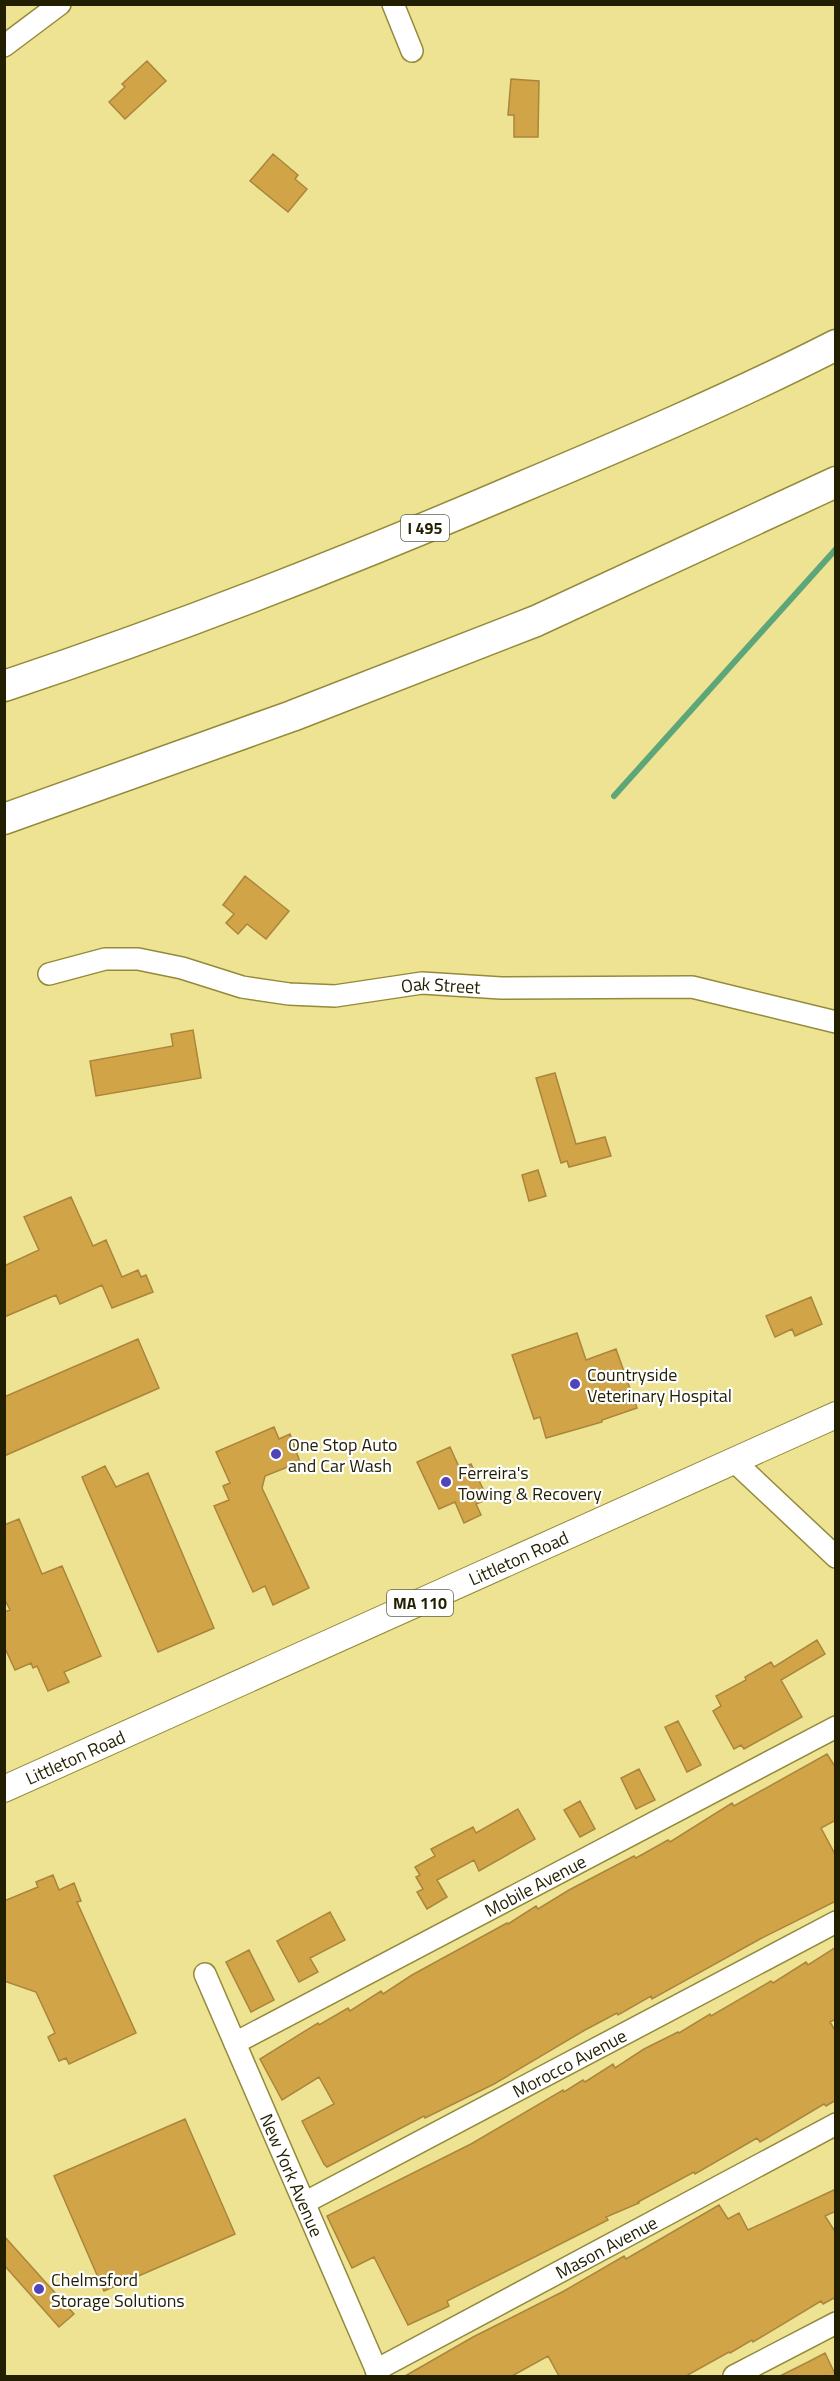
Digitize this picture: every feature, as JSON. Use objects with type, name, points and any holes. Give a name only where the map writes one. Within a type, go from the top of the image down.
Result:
[{"type":"highway","name":"I 495","points":[[4,686],[88,658],[264,593],[429,527],[612,449],[836,345]]},
{"type":"highway","points":[[4,819],[292,716],[536,621],[836,482]]},
{"type":"main road","name":"Littleton Road","points":[[4,1789],[836,1415]]},
{"type":"street","points":[[4,46],[60,4]]},
{"type":"street","points":[[393,4],[412,51]]},
{"type":"street","name":"Oak Street","points":[[49,974],[105,959],[138,959],[182,968],[242,987],[289,994],[335,996],[422,983],[501,988],[692,987],[836,1022]]},
{"type":"street","points":[[735,1462],[836,1557]]},
{"type":"street","name":"Mobile Avenue","points":[[235,2043],[836,1727]]},
{"type":"street","name":"Morocco Avenue","points":[[304,2204],[836,1922]]},
{"type":"street","name":"New York Avenue","points":[[205,1974],[377,2373]]},
{"type":"street","name":"Mason Avenue","points":[[377,2373],[836,2124]]},
{"type":"street","points":[[734,2376],[836,2323]]},
{"type":"building","points":[[147,61],[166,81],[125,119],[109,102],[125,87],[122,84]]},
{"type":"building","points":[[511,79],[539,81],[538,137],[514,137],[514,115],[508,115]]},
{"type":"building","points":[[273,154],[298,175],[295,179],[307,189],[288,212],[250,181]]},
{"type":"building","points":[[245,876],[289,911],[266,939],[247,924],[238,934],[226,923],[234,914],[223,905]]},
{"type":"building","points":[[193,1030],[201,1078],[96,1096],[90,1061],[173,1046],[171,1034]]},
{"type":"building","points":[[555,1073],[576,1144],[605,1137],[611,1156],[569,1167],[567,1161],[561,1163],[536,1078]]},
{"type":"building","points":[[538,1170],[546,1196],[529,1201],[522,1175]]},
{"type":"building","points":[[71,1197],[93,1246],[106,1240],[122,1277],[138,1270],[141,1277],[146,1275],[153,1292],[112,1308],[102,1285],[60,1304],[56,1295],[4,1317],[4,1266],[39,1250],[24,1217]]},
{"type":"building","points":[[811,1297],[822,1324],[795,1336],[792,1329],[775,1337],[766,1316]]},
{"type":"building","name":"Countryside Veterinary Hospital","points":[[577,1333],[586,1360],[616,1349],[637,1408],[602,1420],[602,1422],[546,1438],[540,1417],[534,1419],[512,1355]]},
{"type":"building","points":[[138,1339],[159,1388],[4,1456],[4,1397]]},
{"type":"building","points":[[274,1427],[279,1439],[290,1434],[300,1462],[265,1476],[262,1488],[309,1588],[273,1605],[265,1586],[253,1592],[214,1506],[229,1500],[223,1486],[230,1483],[216,1452]]},
{"type":"building","name":"Ferreira's Towing & Recovery","points":[[450,1447],[460,1469],[471,1464],[488,1499],[476,1504],[481,1515],[464,1523],[455,1502],[439,1509],[417,1462]]},
{"type":"building","points":[[105,1466],[116,1487],[148,1473],[214,1628],[158,1652],[82,1477]]},
{"type":"building","points":[[19,1519],[42,1574],[62,1566],[101,1656],[64,1672],[69,1682],[48,1691],[37,1666],[33,1668],[31,1663],[15,1670],[4,1646],[4,1612],[10,1610],[4,1598],[4,1525]]},
{"type":"building","points":[[817,1640],[825,1654],[781,1680],[802,1717],[744,1749],[741,1745],[734,1749],[713,1711],[721,1706],[716,1696],[746,1680],[745,1677],[771,1662],[774,1667]]},
{"type":"building","points":[[678,1721],[701,1765],[687,1772],[665,1727]]},
{"type":"building","points":[[827,1754],[836,1768],[836,1820],[821,1828],[836,1856],[836,1901],[760,1939],[652,1999],[651,1996],[585,2030],[494,2084],[425,2118],[424,2116],[327,2167],[324,2164],[302,2121],[334,2104],[319,2077],[282,2100],[260,2059],[318,2023],[319,2025],[348,2008],[350,2011],[381,1991],[383,1994],[412,1975],[508,1924],[536,1906],[538,1909],[634,1856],[636,1858],[668,1840],[670,1842],[732,1803],[734,1806]]},
{"type":"building","points":[[639,1769],[655,1800],[636,1809],[621,1778]]},
{"type":"building","points":[[580,1801],[595,1829],[580,1837],[564,1810]]},
{"type":"building","points":[[518,1809],[535,1839],[479,1871],[474,1860],[437,1880],[447,1897],[427,1909],[417,1892],[423,1889],[416,1877],[420,1875],[415,1867],[435,1856],[431,1849],[473,1827],[476,1833]]},
{"type":"building","points":[[53,1875],[59,1890],[74,1883],[81,1901],[77,1902],[136,2033],[69,2064],[66,2058],[59,2061],[48,2037],[55,2033],[36,1992],[4,1981],[4,1901],[38,1887],[36,1882]]},
{"type":"building","points":[[330,1912],[345,1940],[310,1958],[318,1972],[299,1982],[277,1941]]},
{"type":"building","points":[[836,1947],[836,2019],[830,2022],[836,2032],[836,2100],[826,2106],[824,2104],[760,2142],[757,2138],[695,2174],[694,2172],[639,2203],[606,2217],[608,2220],[447,2301],[449,2306],[408,2325],[374,2257],[352,2268],[327,2216],[471,2144],[563,2090],[564,2092],[583,2080],[585,2082],[613,2064],[615,2068],[644,2049],[679,2033],[710,2014],[711,2016],[771,1981],[773,1983],[806,1962],[808,1965]]},
{"type":"building","points":[[249,1950],[274,2000],[251,2012],[226,1962]]},
{"type":"building","points":[[185,2119],[235,2234],[104,2291],[54,2176]]},
{"type":"building","points":[[836,2189],[836,2211],[825,2216],[836,2233],[836,2297],[823,2304],[821,2301],[753,2342],[752,2340],[686,2376],[559,2376],[548,2356],[512,2376],[405,2376],[473,2337],[564,2291],[624,2256],[626,2259],[719,2205],[728,2219],[739,2213],[748,2230]]},
{"type":"building","name":"Chelmsford Storage Solutions","points":[[4,2236],[74,2314],[59,2327],[4,2265]]},
{"type":"building","points":[[825,2353],[836,2376],[780,2376],[808,2362]]},
{"type":"waterway","points":[[614,796],[836,549]]},
{"type":"place","name":"Countryside Veterinary Hospital","points":[[575,1384]]},
{"type":"place","name":"One Stop Auto and Car Wash","points":[[276,1454]]},
{"type":"place","name":"Ferreira's Towing & Recovery","points":[[446,1482]]},
{"type":"place","name":"Chelmsford Storage Solutions","points":[[39,2289]]}]
